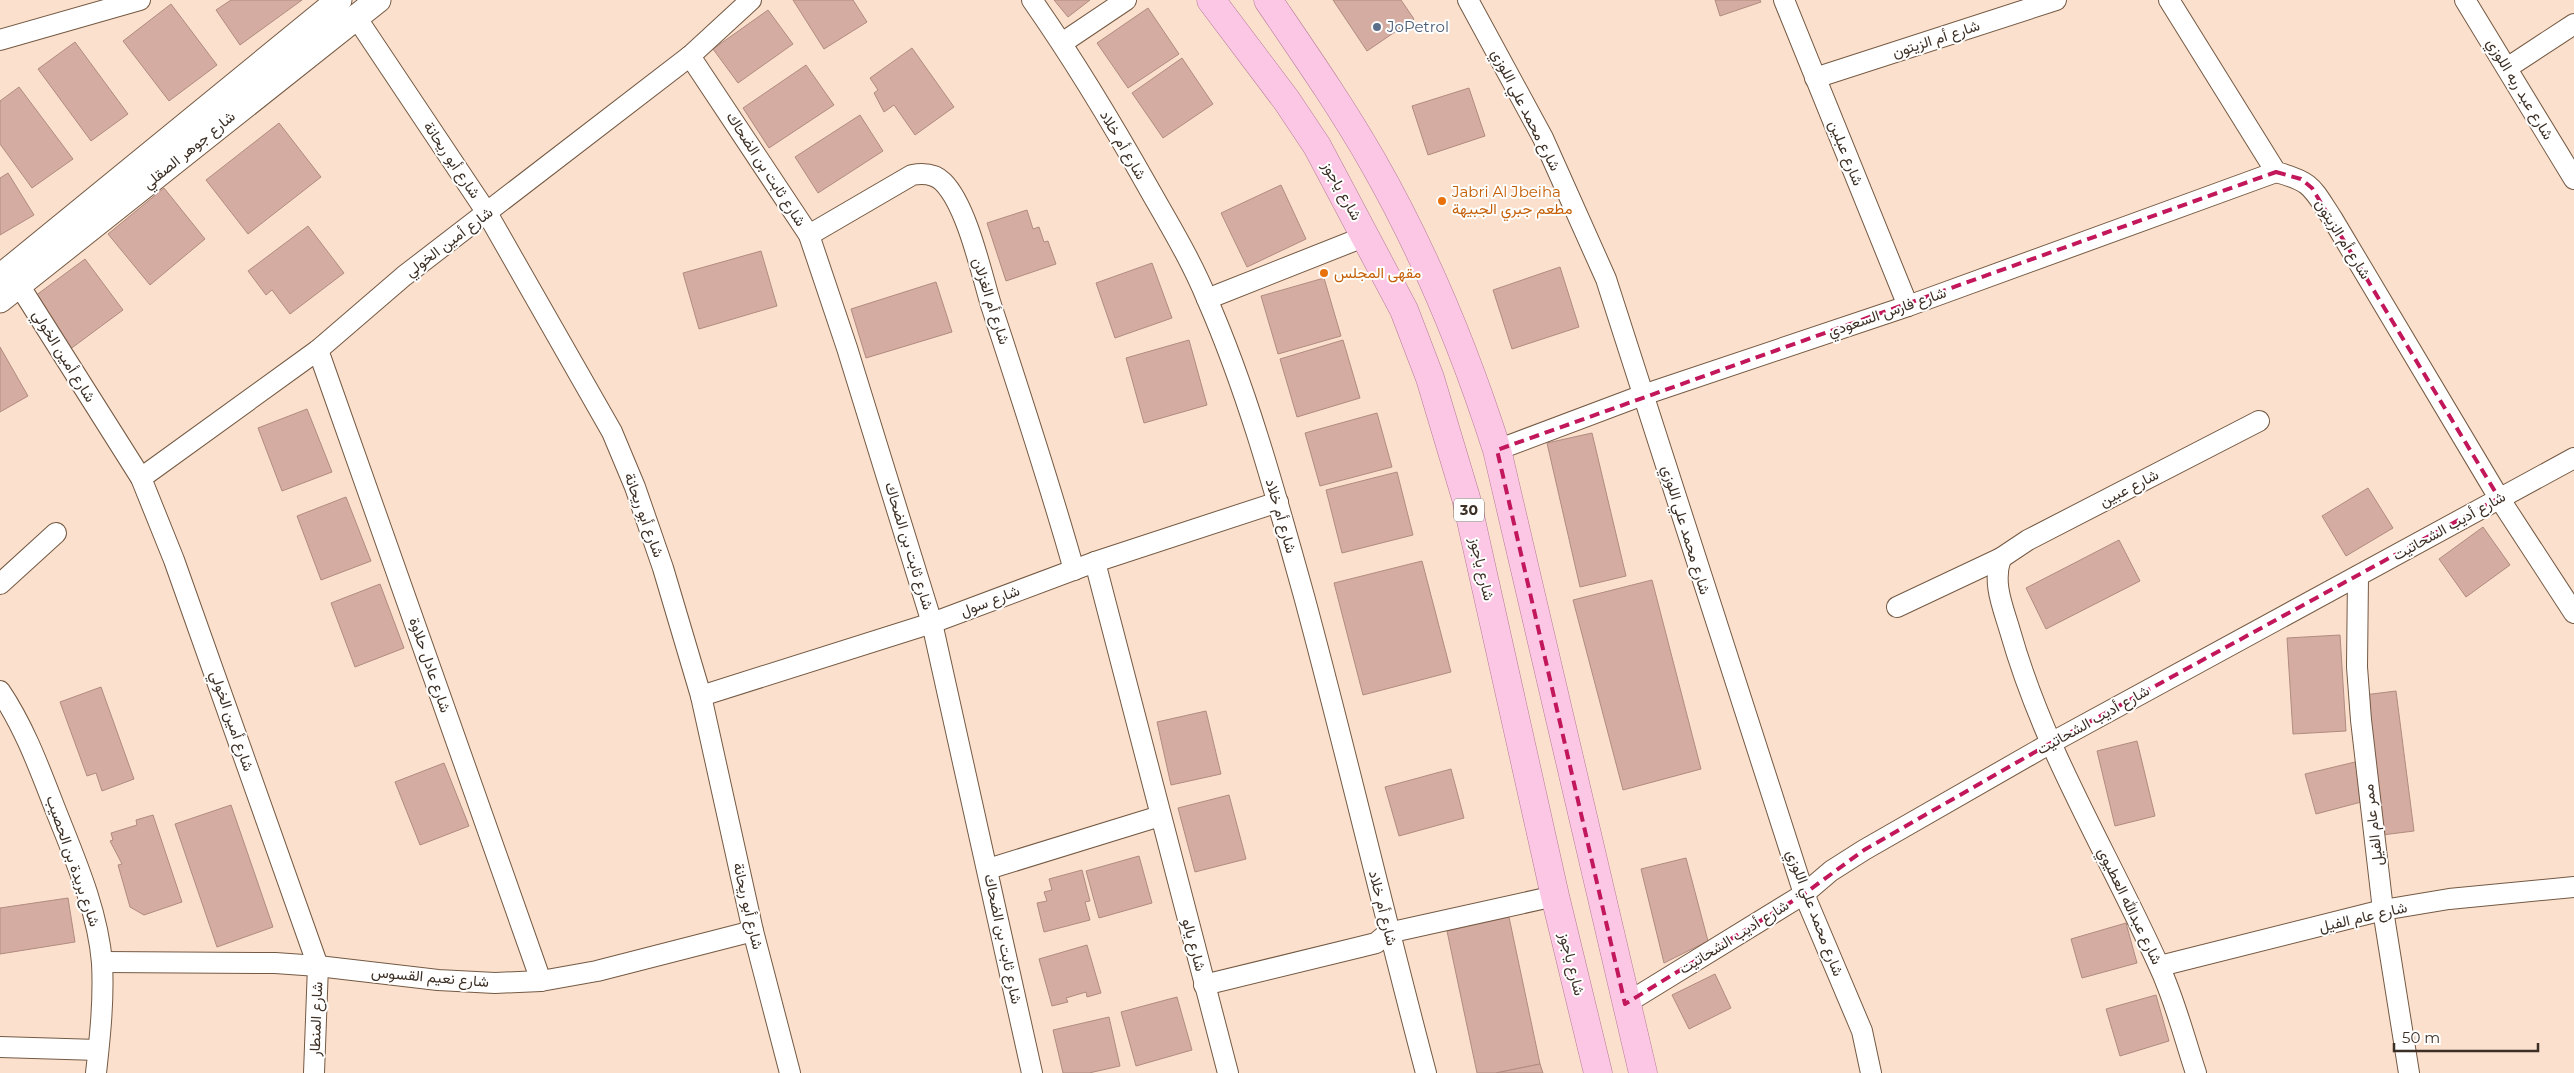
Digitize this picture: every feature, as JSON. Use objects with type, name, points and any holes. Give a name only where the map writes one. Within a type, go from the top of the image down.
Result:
[{"type":"main road","name":"شارع ياجوز","points":[[1211,0],[1287,100],[1317,146],[1404,310],[1430,378],[1459,472],[1555,896],[1598,1073]]},
{"type":"main road","points":[[1268,0],[1346,117],[1397,207],[1455,330],[1497,450],[1625,1004],[1643,1073]]},
{"type":"street","points":[[0,40],[140,0]]},
{"type":"street","name":"شارع جوهر الصقلي","points":[[0,300],[10,281],[348,9],[378,0]]},
{"type":"street","name":"شارع أمين الخولي","points":[[142,478],[318,350],[404,276],[690,56],[752,0]]},
{"type":"street","name":"شارع أم خلاد","points":[[1032,0],[1062,44],[1124,145],[1184,252],[1207,299],[1254,423],[1278,502],[1334,710],[1388,933],[1426,1073]]},
{"type":"street","points":[[1062,44],[1126,0]]},
{"type":"street","name":"شارع محمد علي اللوزي","points":[[1468,0],[1543,138],[1606,279],[1804,894],[1862,1031],[1871,1073]]},
{"type":"street","name":"شارع عبلين","points":[[1784,0],[1908,306]]},
{"type":"street","name":"شارع أم الزيتون","points":[[1816,78],[2056,0]]},
{"type":"street","points":[[2169,0],[2276,172]]},
{"type":"street","name":"شارع عبد ربه اللوزي","points":[[2466,0],[2574,179]]},
{"type":"street","name":"شارع أبو ريحانة","points":[[348,9],[487,214],[612,432],[635,487],[660,559],[701,696],[753,931],[790,1073]]},
{"type":"street","points":[[2507,68],[2574,24]]},
{"type":"street","name":"شارع ثابت بن الضحاك","points":[[690,56],[809,235],[847,348],[932,623],[1032,1073]]},
{"type":"street","name":"شارع فارس السعودي","points":[[1497,450],[1643,395],[1908,306],[2276,172]]},
{"type":"street","name":"شارع أم الزيتون","points":[[2276,172],[2301,179],[2312,188],[2499,498]]},
{"type":"street","name":"شارع أم الغزلان","points":[[809,235],[912,175],[932,174],[943,182],[964,217],[1027,410],[1074,570]]},
{"type":"street","points":[[1207,299],[1366,236]]},
{"type":"street","name":"شارع أمين الخولي","points":[[10,281],[142,478],[178,569],[318,966]]},
{"type":"street","name":"شارع عادل حلاوة","points":[[318,350],[541,981]]},
{"type":"street","name":"شارع عبين","points":[[1897,607],[2001,558],[2028,540],[2260,422]]},
{"type":"street","name":"شارع أديب الشحاتيت","points":[[1625,1004],[1804,894],[1831,871],[1864,850],[2049,744],[2574,458]]},
{"type":"street","points":[[2499,498],[2574,613]]},
{"type":"street","name":"شارع سول","points":[[701,696],[932,623],[1095,562],[1278,502]]},
{"type":"street","points":[[0,584],[56,533]]},
{"type":"street","points":[[2001,558],[1996,571],[1997,586],[2018,659],[2049,744]]},
{"type":"street","name":"شارع يالو","points":[[1095,562],[1228,1073]]},
{"type":"street","name":"ممر عام الفيل","points":[[2358,576],[2358,676],[2383,910],[2409,1073]]},
{"type":"street","name":"شارع بريدة بن الحصيب","points":[[0,691],[33,752],[73,853],[97,928],[102,962],[96,1073]]},
{"type":"street","name":"شارع عبدالله العطيوي","points":[[2049,744],[2160,966],[2196,1073]]},
{"type":"street","points":[[988,869],[1160,816]]},
{"type":"street","name":"شارع عام الفيل","points":[[2160,966],[2383,910],[2449,899],[2573,889]]},
{"type":"street","points":[[1204,985],[1360,947],[1376,942],[1388,933],[1555,896]]},
{"type":"street","name":"شارع نعيم القسوس","points":[[102,962],[227,962],[318,966],[438,980],[541,981],[597,971],[753,931]]},
{"type":"street","name":"شارع المنطار","points":[[314,1073],[318,966]]},
{"type":"street","points":[[0,1047],[98,1050]]},
{"type":"highlighted area","points":[[2276,172],[2301,179],[2312,188],[2499,498],[2049,744],[1864,850],[1804,894],[1625,1004],[1497,450]]},
{"type":"building","points":[[231,0],[302,0],[240,45],[216,10]]},
{"type":"building","points":[[793,0],[853,0],[867,22],[824,49]]},
{"type":"building","points":[[1054,0],[1090,0],[1068,17]]},
{"type":"building","name":"JoPetrol","points":[[1333,0],[1401,0],[1414,19],[1367,51]]},
{"type":"building","points":[[1715,0],[1760,0],[1761,2],[1720,16]]},
{"type":"building","points":[[171,4],[217,65],[169,101],[123,41]]},
{"type":"building","points":[[1148,8],[1179,54],[1128,88],[1097,43]]},
{"type":"building","points":[[768,10],[793,44],[738,83],[713,49]]},
{"type":"building","points":[[75,42],[128,114],[91,141],[38,69]]},
{"type":"building","points":[[912,48],[954,107],[915,135],[894,105],[884,112],[874,93],[878,90],[870,78]]},
{"type":"building","points":[[1182,58],[1213,104],[1163,138],[1132,93]]},
{"type":"building","points":[[806,65],[834,105],[769,148],[743,108]]},
{"type":"building","points":[[19,87],[73,159],[32,188],[0,144],[0,101]]},
{"type":"building","points":[[1469,88],[1485,136],[1428,155],[1412,106]]},
{"type":"building","points":[[860,115],[883,151],[818,193],[795,157]]},
{"type":"building","points":[[279,123],[321,177],[248,234],[206,180]]},
{"type":"building","points":[[8,173],[34,215],[0,235],[0,178]]},
{"type":"building","points":[[1281,185],[1306,239],[1247,267],[1221,213]]},
{"type":"building","points":[[164,188],[205,239],[150,285],[108,234]]},
{"type":"building","points":[[1027,210],[1033,229],[1039,227],[1044,242],[1048,241],[1056,264],[1006,281],[987,223]]},
{"type":"building","points":[[308,226],[344,273],[290,314],[272,290],[266,295],[248,271]]},
{"type":"building","points":[[761,251],[777,306],[699,329],[683,273]]},
{"type":"building","points":[[85,259],[123,310],[69,350],[31,299]]},
{"type":"building","points":[[1152,263],[1172,318],[1115,338],[1096,283]]},
{"type":"building","points":[[1560,267],[1579,327],[1512,349],[1493,290]]},
{"type":"building","points":[[1324,278],[1341,336],[1278,354],[1261,296]]},
{"type":"building","points":[[936,282],[952,332],[866,358],[851,309]]},
{"type":"building","points":[[1189,340],[1207,405],[1144,423],[1126,358]]},
{"type":"building","points":[[1343,340],[1360,398],[1297,417],[1280,359]]},
{"type":"building","points":[[0,347],[28,396],[0,412]]},
{"type":"building","points":[[307,409],[332,472],[282,491],[258,428]]},
{"type":"building","points":[[1377,413],[1392,467],[1320,486],[1305,433]]},
{"type":"building","points":[[1592,433],[1626,576],[1580,587],[1547,443]]},
{"type":"building","points":[[1397,472],[1413,535],[1342,553],[1326,490]]},
{"type":"building","points":[[2368,488],[2393,528],[2346,556],[2322,516]]},
{"type":"building","points":[[346,497],[371,561],[321,580],[297,516]]},
{"type":"building","points":[[2483,527],[2510,565],[2466,597],[2439,559]]},
{"type":"building","points":[[2119,540],[2140,581],[2046,629],[2026,588]]},
{"type":"building","points":[[1422,561],[1451,672],[1363,695],[1334,583]]},
{"type":"building","points":[[1652,580],[1701,769],[1623,790],[1573,600]]},
{"type":"building","points":[[380,584],[404,648],[355,667],[331,603]]},
{"type":"building","points":[[2340,635],[2346,731],[2293,734],[2287,638]]},
{"type":"building","points":[[101,687],[134,779],[102,791],[96,773],[87,776],[60,702]]},
{"type":"building","points":[[2396,691],[2414,831],[2382,835],[2364,695]]},
{"type":"building","points":[[1206,711],[1221,774],[1171,785],[1157,722]]},
{"type":"building","points":[[2137,741],[2155,816],[2115,826],[2097,751]]},
{"type":"building","points":[[2355,762],[2365,801],[2316,814],[2305,774]]},
{"type":"building","points":[[444,763],[469,826],[420,845],[395,782]]},
{"type":"building","points":[[1451,769],[1464,818],[1399,836],[1385,787]]},
{"type":"building","points":[[1229,795],[1246,859],[1195,872],[1178,808]]},
{"type":"building","points":[[231,805],[273,927],[217,947],[175,824]]},
{"type":"building","points":[[153,815],[182,902],[144,915],[130,907],[118,865],[122,864],[110,841],[113,840],[111,833],[137,825],[136,820]]},
{"type":"building","points":[[1139,856],[1152,903],[1099,918],[1086,871]]},
{"type":"building","points":[[1686,858],[1708,941],[1664,963],[1641,869]]},
{"type":"building","points":[[1082,870],[1090,901],[1085,902],[1090,920],[1044,932],[1037,903],[1047,901],[1044,892],[1052,890],[1049,879]]},
{"type":"building","points":[[68,898],[75,942],[0,954],[0,908]]},
{"type":"building","points":[[1509,917],[1540,1064],[1496,1073],[1477,1073],[1447,931]]},
{"type":"building","points":[[2126,923],[2137,963],[2082,978],[2071,939]]},
{"type":"building","points":[[1087,945],[1101,993],[1087,997],[1086,992],[1066,998],[1068,1002],[1052,1006],[1039,959]]},
{"type":"building","points":[[1715,974],[1731,1008],[1689,1029],[1672,995]]},
{"type":"building","points":[[2156,995],[2169,1041],[2120,1056],[2106,1009]]},
{"type":"building","points":[[1177,997],[1192,1050],[1136,1066],[1121,1012]]},
{"type":"building","points":[[1109,1017],[1120,1066],[1089,1073],[1063,1073],[1053,1030]]},
{"type":"building","points":[[1540,1064],[1543,1073],[1496,1073]]},
{"type":"place","name":"JoPetrol","points":[[1377,27]]},
{"type":"place","name":"Jabri Al Jbeiha مطعم جبري الجبيهة","points":[[1442,201]]},
{"type":"place","name":"مقهى المجلس","points":[[1324,273]]}]
